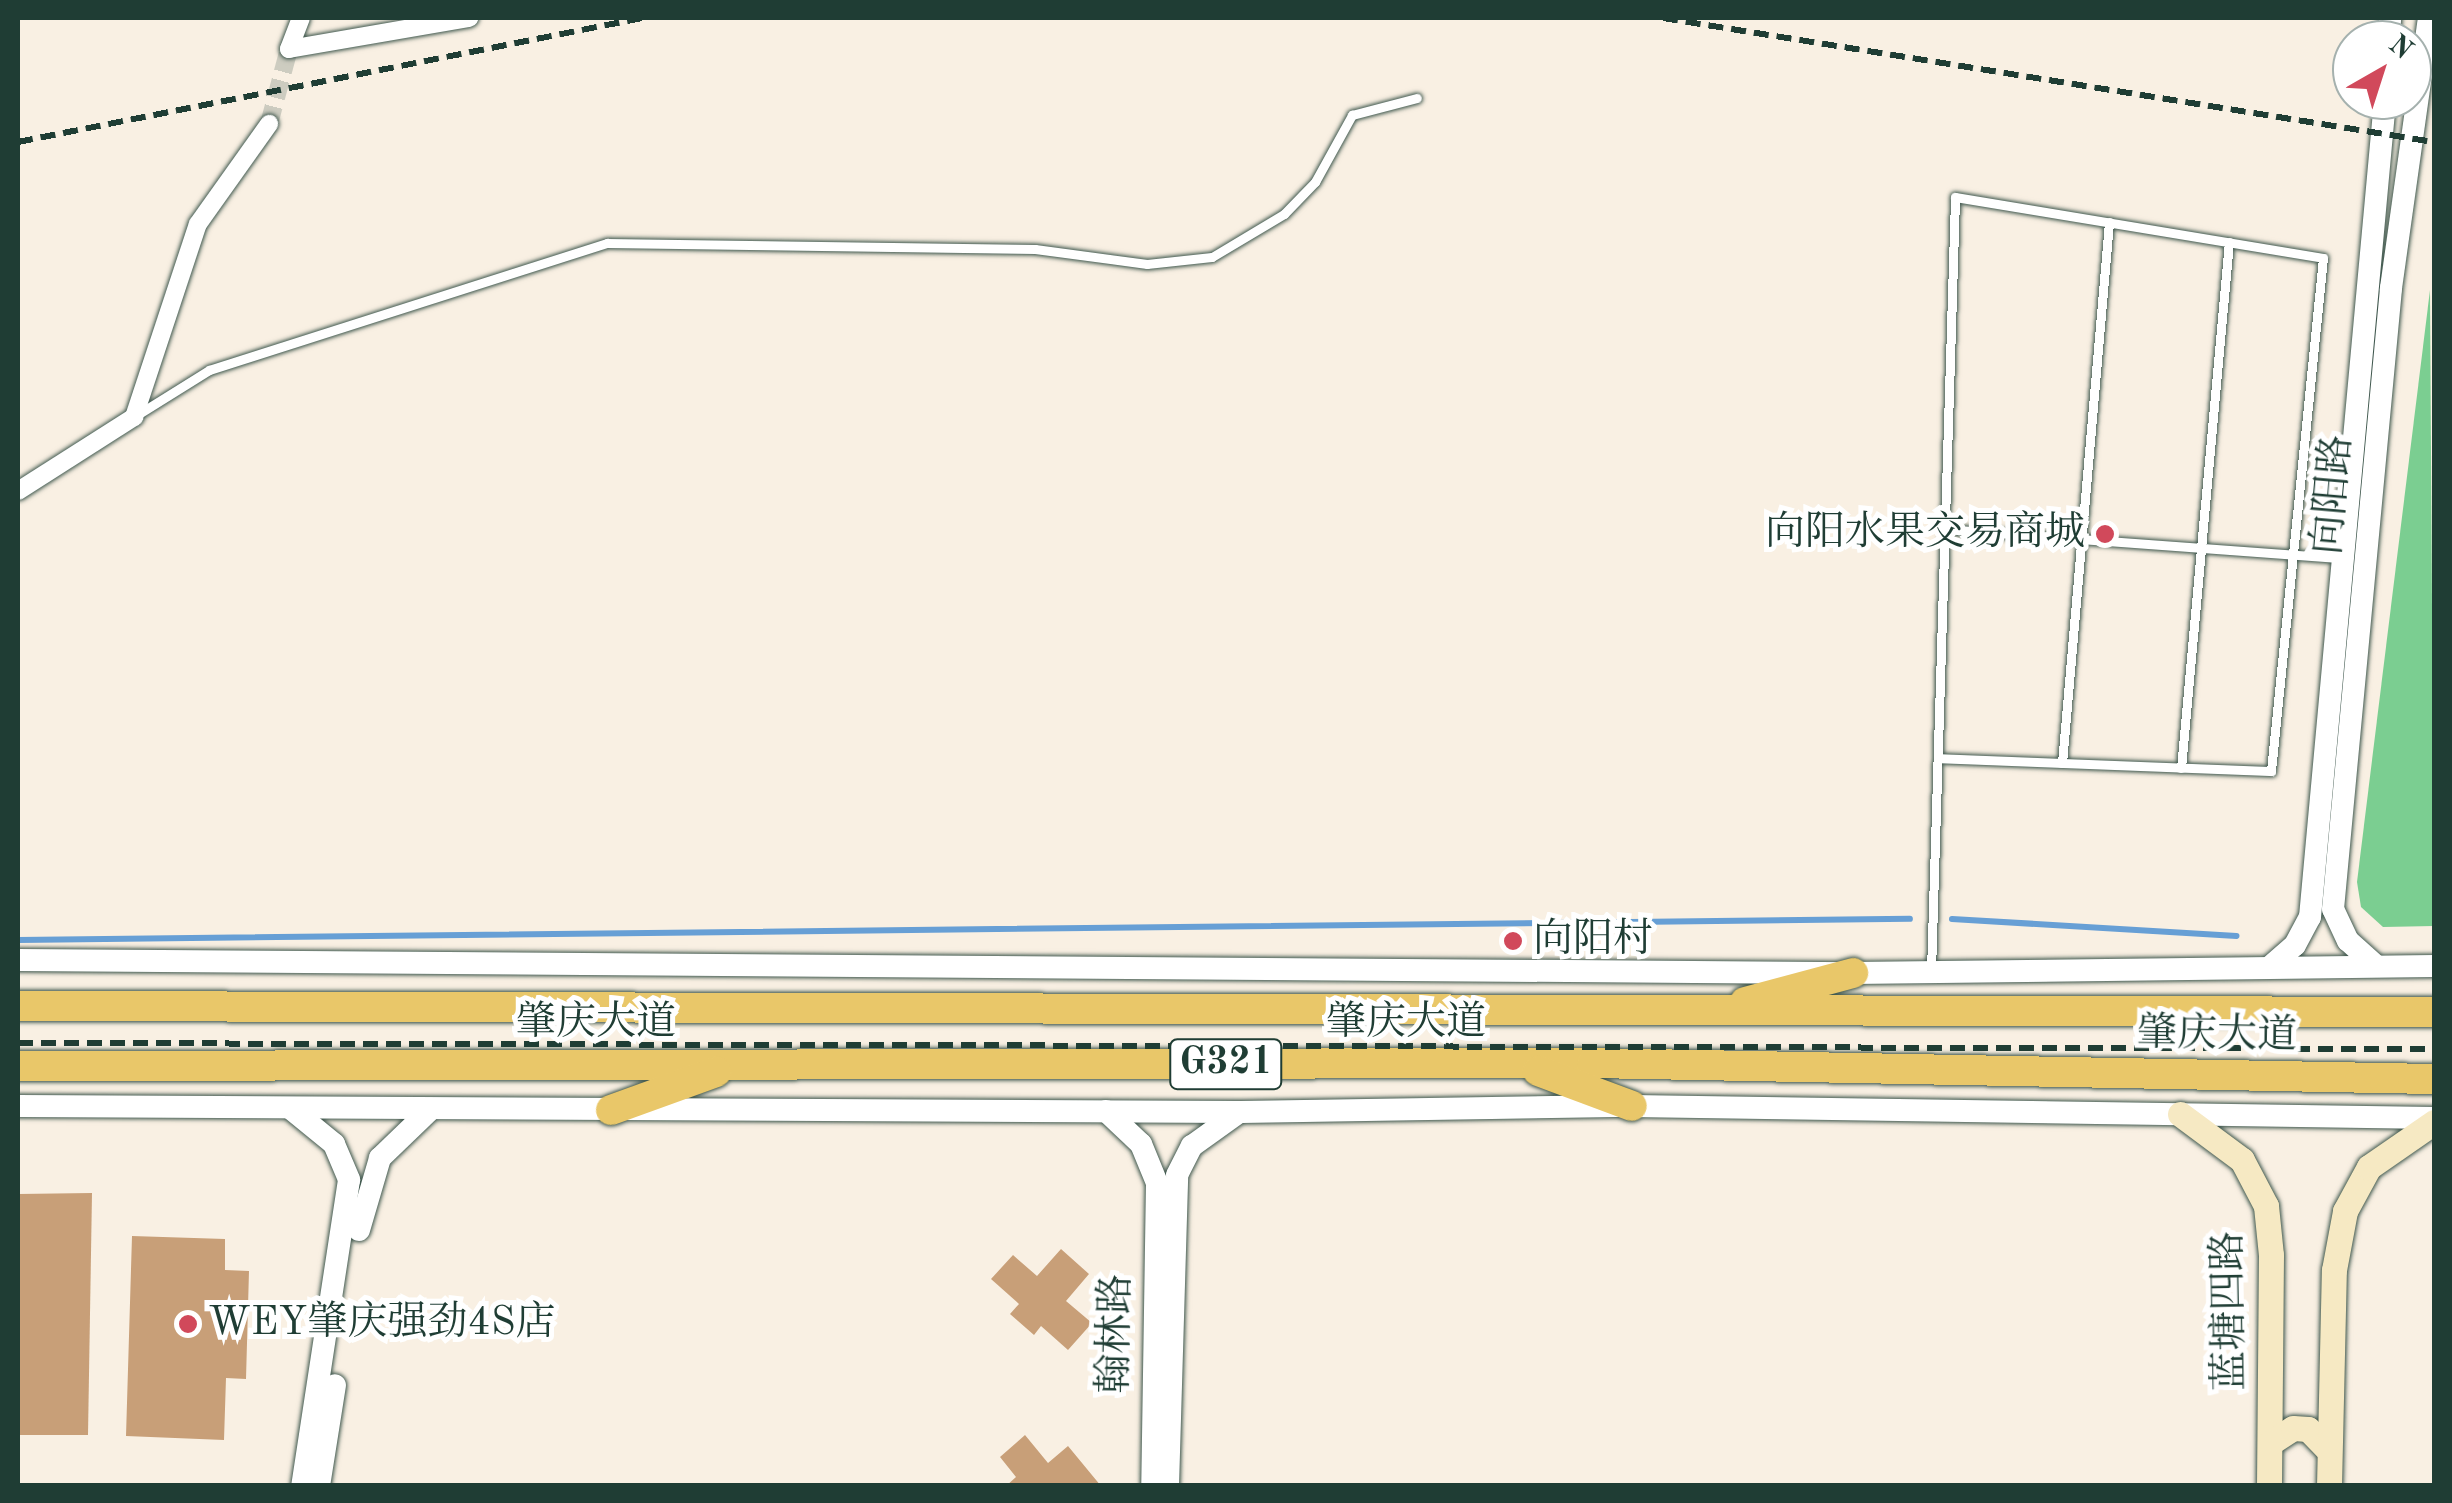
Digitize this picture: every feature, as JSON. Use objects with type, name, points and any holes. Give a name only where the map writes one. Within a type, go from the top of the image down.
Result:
[{"type":"highway","points":[[1705,1013],[1854,973]]},
{"type":"highway","name":"肇庆大道","points":[[18,1006],[2434,1012]]},
{"type":"highway","points":[[611,1110],[739,1064]]},
{"type":"highway","points":[[1517,1064],[1632,1106]]},
{"type":"highway","name":"肇庆大道","points":[[18,1066],[1517,1064],[2434,1079]]},
{"type":"main road","name":"蓝塘四路","points":[[2180,1114],[2224,1141],[2266,1206],[2272,1255],[2269,1486]]},
{"type":"main road","points":[[2329,1486],[2334,1270],[2345,1211],[2369,1168],[2434,1120]]},
{"type":"main road","points":[[2270,1443],[2293,1428],[2308,1429],[2329,1451]]},
{"type":"street","points":[[300,18],[290,49],[469,18]]},
{"type":"street","name":"向阳路","points":[[2272,964],[2294,945],[2310,917],[2429,18]]},
{"type":"street","name":"向阳路","points":[[2375,965],[2348,941],[2332,910],[2383,120]]},
{"type":"street","points":[[18,491],[134,417],[160,324],[198,224],[269,124]]},
{"type":"street","points":[[18,960],[1854,973],[2272,964],[2434,966]]},
{"type":"street","points":[[18,1106],[1241,1112],[1632,1106],[2434,1120]]},
{"type":"street","points":[[290,1108],[334,1144],[349,1180],[302,1486]]},
{"type":"street","points":[[319,1486],[362,1206],[380,1158],[430,1109]]},
{"type":"street","points":[[1106,1111],[1141,1144],[1166,1188],[1192,1146],[1241,1112]]},
{"type":"street","name":"翰林路","points":[[1152,1486],[1166,1188]]},
{"type":"street","name":"翰林路","points":[[1166,1188],[1168,1486]]},
{"type":"lane","points":[[134,417],[208,370],[258,359],[607,243],[1036,249],[1147,264],[1212,257],[1284,214],[1315,182],[1352,115],[1417,98]]},
{"type":"lane","points":[[1931,972],[1955,197],[2323,258],[2271,771],[1938,758]]},
{"type":"lane","points":[[2062,763],[2109,222]]},
{"type":"lane","points":[[2181,768],[2229,242]]},
{"type":"lane","points":[[1945,529],[2355,560]]},
{"type":"green space","points":[[2430,290],[2434,926],[2383,927],[2361,907],[2357,882]]},
{"type":"building","points":[[92,1193],[88,1435],[18,1435],[18,1194]]},
{"type":"building","name":"WEY肇庆强劲4S店","points":[[132,1236],[225,1239],[225,1270],[249,1271],[246,1379],[226,1378],[224,1440],[126,1436]]},
{"type":"building","points":[[1061,1249],[1089,1274],[1066,1301],[1092,1323],[1068,1350],[1041,1326],[1034,1335],[1010,1314],[1019,1304],[991,1279],[1013,1255],[1037,1276]]},
{"type":"building","points":[[1025,1435],[1048,1463],[1068,1446],[1101,1486],[1006,1486],[1016,1477],[1000,1457]]},
{"type":"waterway","points":[[18,940],[1910,919]]},
{"type":"waterway","points":[[1952,919],[2236,936]]},
{"type":"tunnel","points":[[269,124],[289,49]]},
{"type":"railway","points":[[18,142],[642,18]]},
{"type":"railway","points":[[1663,18],[2434,142]]},
{"type":"railway","points":[[18,1043],[2434,1049]]},
{"type":"place","name":"向阳水果交易商城","points":[[2105,534]]},
{"type":"place","name":"向阳村","points":[[1513,941]]},
{"type":"place","name":"WEY肇庆强劲4S店","points":[[188,1324]]}]
